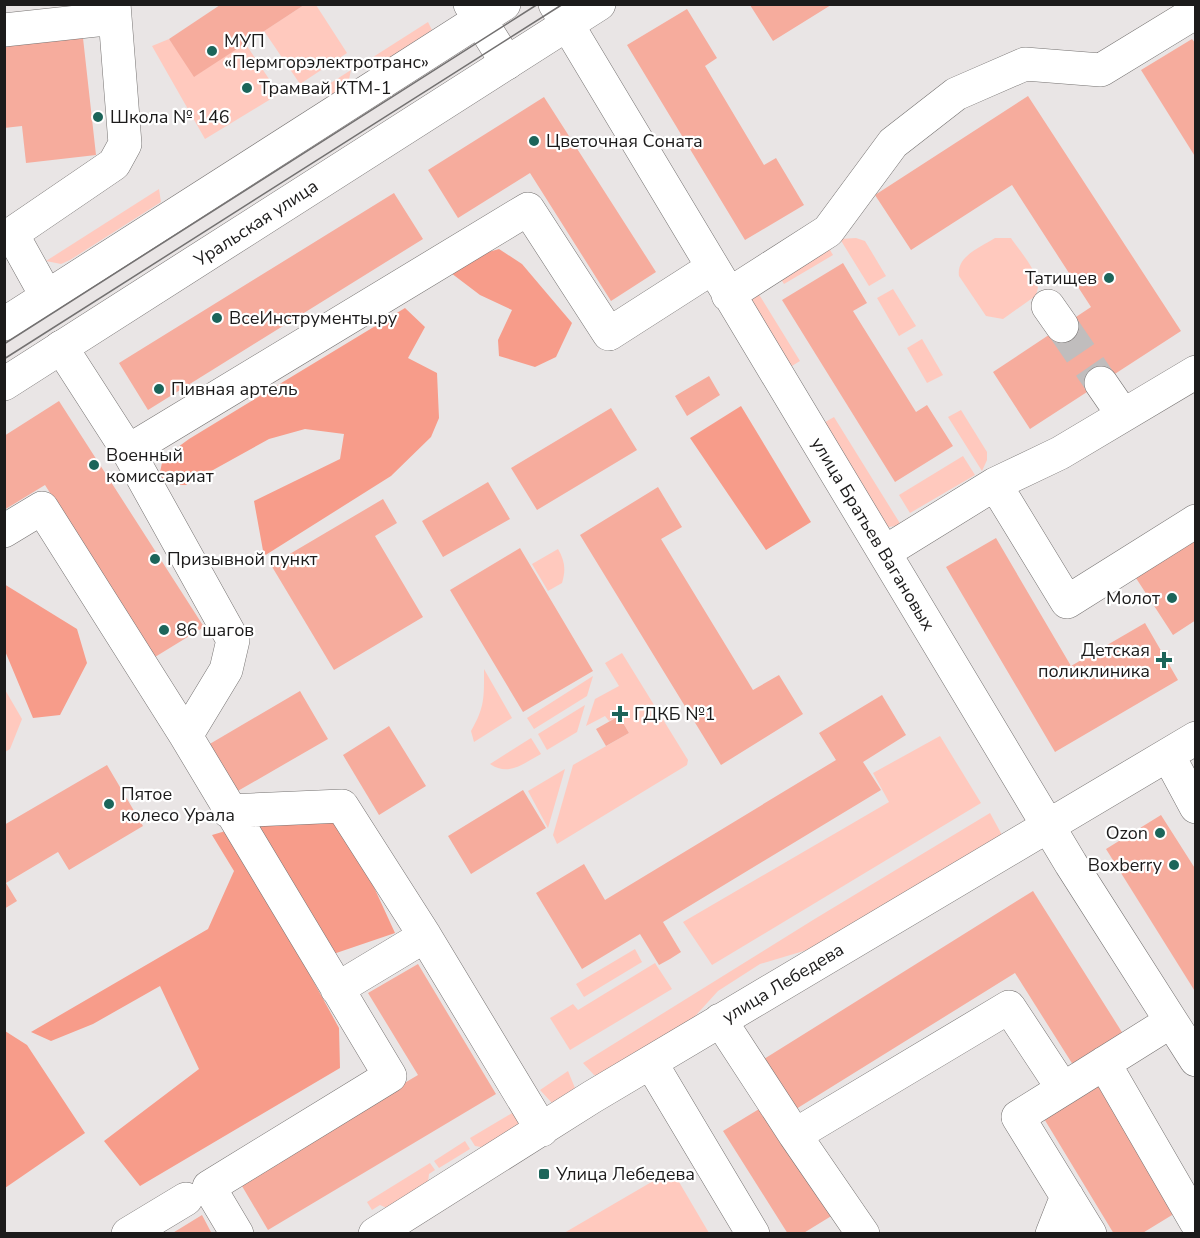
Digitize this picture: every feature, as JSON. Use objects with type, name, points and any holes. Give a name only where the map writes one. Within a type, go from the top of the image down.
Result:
[{"type":"street","name":"Уральская улица","points":[[4,384],[507,63],[561,14],[599,4]]},
{"type":"street","points":[[4,324],[485,10],[507,63]]},
{"type":"street","points":[[4,30],[115,11],[125,144],[114,164],[8,237],[47,297]]},
{"type":"street","points":[[128,451],[528,209],[609,334],[828,231],[893,143],[956,94],[1025,64],[1101,70],[1196,12]]},
{"type":"street","name":"улица Братьев Вагановых","points":[[561,14],[1051,826],[1170,1022],[1196,1060]]},
{"type":"street","points":[[61,347],[128,451],[233,640],[226,670],[186,736]]},
{"type":"street","points":[[885,552],[995,484],[1060,453],[1196,372]]},
{"type":"street","points":[[1101,383],[1123,415]]},
{"type":"street","points":[[995,484],[1067,603],[1196,521]]},
{"type":"street","points":[[4,531],[42,508],[186,736],[228,810],[390,1076],[209,1187],[237,1233]]},
{"type":"street","name":"улица Лебедева","points":[[380,1232],[720,1020],[1051,826],[1196,738]]},
{"type":"street","points":[[1168,755],[1196,807]]},
{"type":"street","points":[[228,810],[342,807],[425,936],[542,1130]]},
{"type":"street","points":[[338,989],[425,936]]},
{"type":"street","points":[[795,1135],[1009,1007],[1063,1089]]},
{"type":"street","points":[[720,1020],[795,1135],[863,1233]]},
{"type":"street","points":[[1090,1233],[1018,1117],[1170,1022]]},
{"type":"street","points":[[651,1063],[753,1233]]},
{"type":"street","points":[[1104,1063],[1196,1221]]},
{"type":"street","points":[[1052,1233],[1067,1196]]},
{"type":"street","points":[[128,1233],[186,1199]]},
{"type":"street","points":[[1184,1233],[1196,1226]]},
{"type":"shaded area","points":[[304,5],[316,5],[347,53],[300,84],[264,31]]},
{"type":"shaded area","points":[[428,22],[432,30],[382,63],[370,59]]},
{"type":"shaded area","points":[[169,39],[195,76],[245,43],[279,94],[205,139],[152,46]]},
{"type":"shaded area","points":[[351,70],[348,84],[331,95],[315,93]]},
{"type":"shaded area","points":[[159,189],[161,202],[70,260],[61,264],[46,261]]},
{"type":"shaded area","points":[[856,238],[865,241],[886,276],[869,286],[840,239]]},
{"type":"shaded area","points":[[995,238],[1011,238],[1031,267],[1038,283],[1034,297],[1003,319],[986,316],[959,276],[961,263],[965,258]]},
{"type":"shaded area","points":[[827,245],[833,255],[784,284],[779,276]]},
{"type":"shaded area","points":[[499,249],[522,264],[572,323],[556,357],[535,367],[499,356],[498,340],[512,310],[480,295],[451,273],[460,260]]},
{"type":"shaded area","points":[[755,288],[800,361],[787,369],[749,304]]},
{"type":"shaded area","points":[[893,289],[916,326],[899,336],[877,298]]},
{"type":"shaded area","points":[[405,308],[425,327],[408,358],[437,373],[439,418],[431,437],[391,476],[264,556],[254,501],[340,459],[344,434],[305,429],[269,439],[186,485],[175,485],[159,477],[163,458],[189,439]]},
{"type":"shaded area","points":[[922,339],[943,375],[927,383],[907,348]]},
{"type":"shaded area","points":[[741,406],[811,522],[766,550],[690,438]]},
{"type":"shaded area","points":[[961,410],[987,452],[987,460],[982,471],[948,417]]},
{"type":"shaded area","points":[[834,417],[901,525],[883,528],[820,425]]},
{"type":"shaded area","points":[[963,456],[975,475],[910,513],[899,495]]},
{"type":"shaded area","points":[[558,549],[564,566],[562,583],[548,591],[532,564]]},
{"type":"shaded area","points":[[4,584],[77,629],[87,663],[60,715],[33,718],[5,651]]},
{"type":"shaded area","points":[[622,653],[688,760],[687,765],[557,844],[553,835],[573,765],[629,733],[619,716],[609,721],[605,716],[586,726],[595,699],[619,686],[605,663]]},
{"type":"shaded area","points":[[484,669],[512,718],[474,742],[471,731],[483,702]]},
{"type":"shaded area","points":[[593,676],[587,696],[534,729],[527,718]]},
{"type":"shaded area","points":[[4,688],[22,719],[10,749],[5,752]]},
{"type":"shaded area","points":[[585,705],[577,732],[547,750],[538,734]]},
{"type":"shaded area","points":[[940,736],[981,803],[712,965],[683,922],[889,802],[873,773]]},
{"type":"shaded area","points":[[531,738],[541,754],[510,769],[497,768],[490,764]]},
{"type":"shaded area","points":[[565,769],[548,828],[528,791]]},
{"type":"shaded area","points":[[990,813],[1002,835],[817,947],[760,964],[718,991],[688,1024],[603,1077],[594,1075],[583,1063],[813,920]]},
{"type":"shaded area","points":[[336,820],[367,872],[395,933],[304,964],[339,1028],[340,1068],[140,1186],[104,1141],[199,1069],[160,986],[93,1024],[51,1041],[31,1032],[208,929],[234,871],[212,835],[259,821]]},
{"type":"shaded area","points":[[635,949],[642,962],[584,997],[576,984]]},
{"type":"shaded area","points":[[655,963],[672,989],[570,1050],[550,1018],[573,1004],[578,1010]]},
{"type":"shaded area","points":[[5,1031],[27,1045],[85,1133],[5,1188]]},
{"type":"shaded area","points":[[568,1071],[575,1088],[552,1103],[540,1090]]},
{"type":"shaded area","points":[[524,1106],[529,1122],[487,1148],[475,1146],[470,1138]]},
{"type":"shaded area","points":[[465,1141],[470,1149],[439,1168],[434,1161]]},
{"type":"shaded area","points":[[430,1163],[435,1170],[429,1174],[427,1190],[393,1211],[380,1205],[372,1210],[367,1202]]},
{"type":"shaded area","points":[[672,1170],[709,1233],[564,1233]]},
{"type":"building","points":[[220,5],[304,5],[194,77],[169,39]]},
{"type":"building","points":[[750,5],[831,5],[773,41]]},
{"type":"building","points":[[687,9],[717,58],[705,66],[764,165],[776,158],[804,205],[745,240],[627,45]]},
{"type":"building","points":[[83,38],[96,155],[26,163],[22,126],[4,128],[4,46]]},
{"type":"building","points":[[1192,39],[1196,44],[1196,158],[1141,70]]},
{"type":"building","name":"Татищев","points":[[1028,96],[1181,331],[1030,429],[993,372],[1091,307],[1012,185],[911,250],[875,195]]},
{"type":"building","points":[[544,97],[656,272],[611,301],[530,173],[458,218],[428,170]]},
{"type":"building","points":[[394,193],[423,239],[148,410],[119,363]]},
{"type":"building","points":[[843,263],[867,303],[853,311],[916,412],[927,405],[953,446],[895,482],[782,300]]},
{"type":"building","points":[[709,376],[720,395],[687,416],[675,396]]},
{"type":"building","points":[[59,401],[204,627],[155,657],[45,485],[4,510],[4,436]]},
{"type":"building","points":[[611,408],[637,450],[537,510],[511,468]]},
{"type":"building","points":[[488,482],[510,519],[443,557],[422,521]]},
{"type":"building","points":[[658,487],[682,527],[661,539],[753,690],[779,675],[803,714],[721,765],[580,535]]},
{"type":"building","points":[[383,499],[397,523],[375,536],[423,617],[334,670],[271,565]]},
{"type":"building","name":"Молот","points":[[1196,535],[1196,620],[1173,635],[1134,575]]},
{"type":"building","points":[[996,538],[1071,666],[1145,623],[1178,680],[1055,752],[946,567]]},
{"type":"building","points":[[520,548],[593,671],[523,712],[450,590]]},
{"type":"building","points":[[300,691],[328,739],[236,792],[208,745]]},
{"type":"building","points":[[882,695],[906,735],[863,762],[881,790],[663,922],[681,952],[670,959],[659,965],[640,934],[582,969],[536,893],[584,864],[605,900],[836,760],[819,733]]},
{"type":"building","points":[[619,716],[629,733],[606,746],[596,729]]},
{"type":"building","points":[[389,726],[426,786],[379,815],[343,755]]},
{"type":"building","points":[[107,765],[143,826],[69,870],[58,852],[6,883],[17,901],[4,909],[4,825]]},
{"type":"building","points":[[523,790],[546,828],[471,874],[448,836]]},
{"type":"building","points":[[1161,815],[1196,870],[1196,993],[1106,849]]},
{"type":"building","points":[[1033,891],[1125,1037],[1075,1068],[1015,973],[788,1114],[756,1064]]},
{"type":"building","points":[[418,964],[496,1094],[268,1230],[239,1181],[418,1075],[368,993]]},
{"type":"building","points":[[1099,1083],[1177,1212],[1141,1234],[1114,1234],[1043,1117]]},
{"type":"building","points":[[764,1106],[833,1215],[802,1234],[788,1234],[723,1131]]},
{"type":"building","points":[[202,1215],[212,1234],[171,1234]]},
{"type":"tunnel","points":[[1062,326],[1101,383]]},
{"type":"tram line","points":[[4,344],[538,4]]},
{"type":"tram line","points":[[4,359],[563,4]]},
{"type":"place","name":"МУП «Пермгорэлектротранс»","points":[[212,51]]},
{"type":"place","name":"Трамвай КТМ-1","points":[[247,88]]},
{"type":"place","name":"Школа № 146","points":[[98,117]]},
{"type":"place","name":"Цветочная Соната","points":[[534,141]]},
{"type":"place","name":"Татищев","points":[[1109,278]]},
{"type":"place","name":"ВсеИнструменты.ру","points":[[217,318]]},
{"type":"place","name":"Пивная артель","points":[[159,389]]},
{"type":"place","name":"Военный комиссариат","points":[[94,465]]},
{"type":"place","name":"Призывной пункт","points":[[155,559]]},
{"type":"place","name":"Молот","points":[[1172,598]]},
{"type":"place","name":"86 шагов","points":[[164,630]]},
{"type":"place","name":"Детская поликлиника","points":[[1164,660]]},
{"type":"place","name":"ГДКБ №1","points":[[620,714]]},
{"type":"place","name":"Пятое колесо Урала","points":[[109,804]]},
{"type":"place","name":"Ozon","points":[[1160,833]]},
{"type":"place","name":"Boxberry","points":[[1174,865]]},
{"type":"place","name":"Улица Лебедева","points":[[544,1174]]}]
